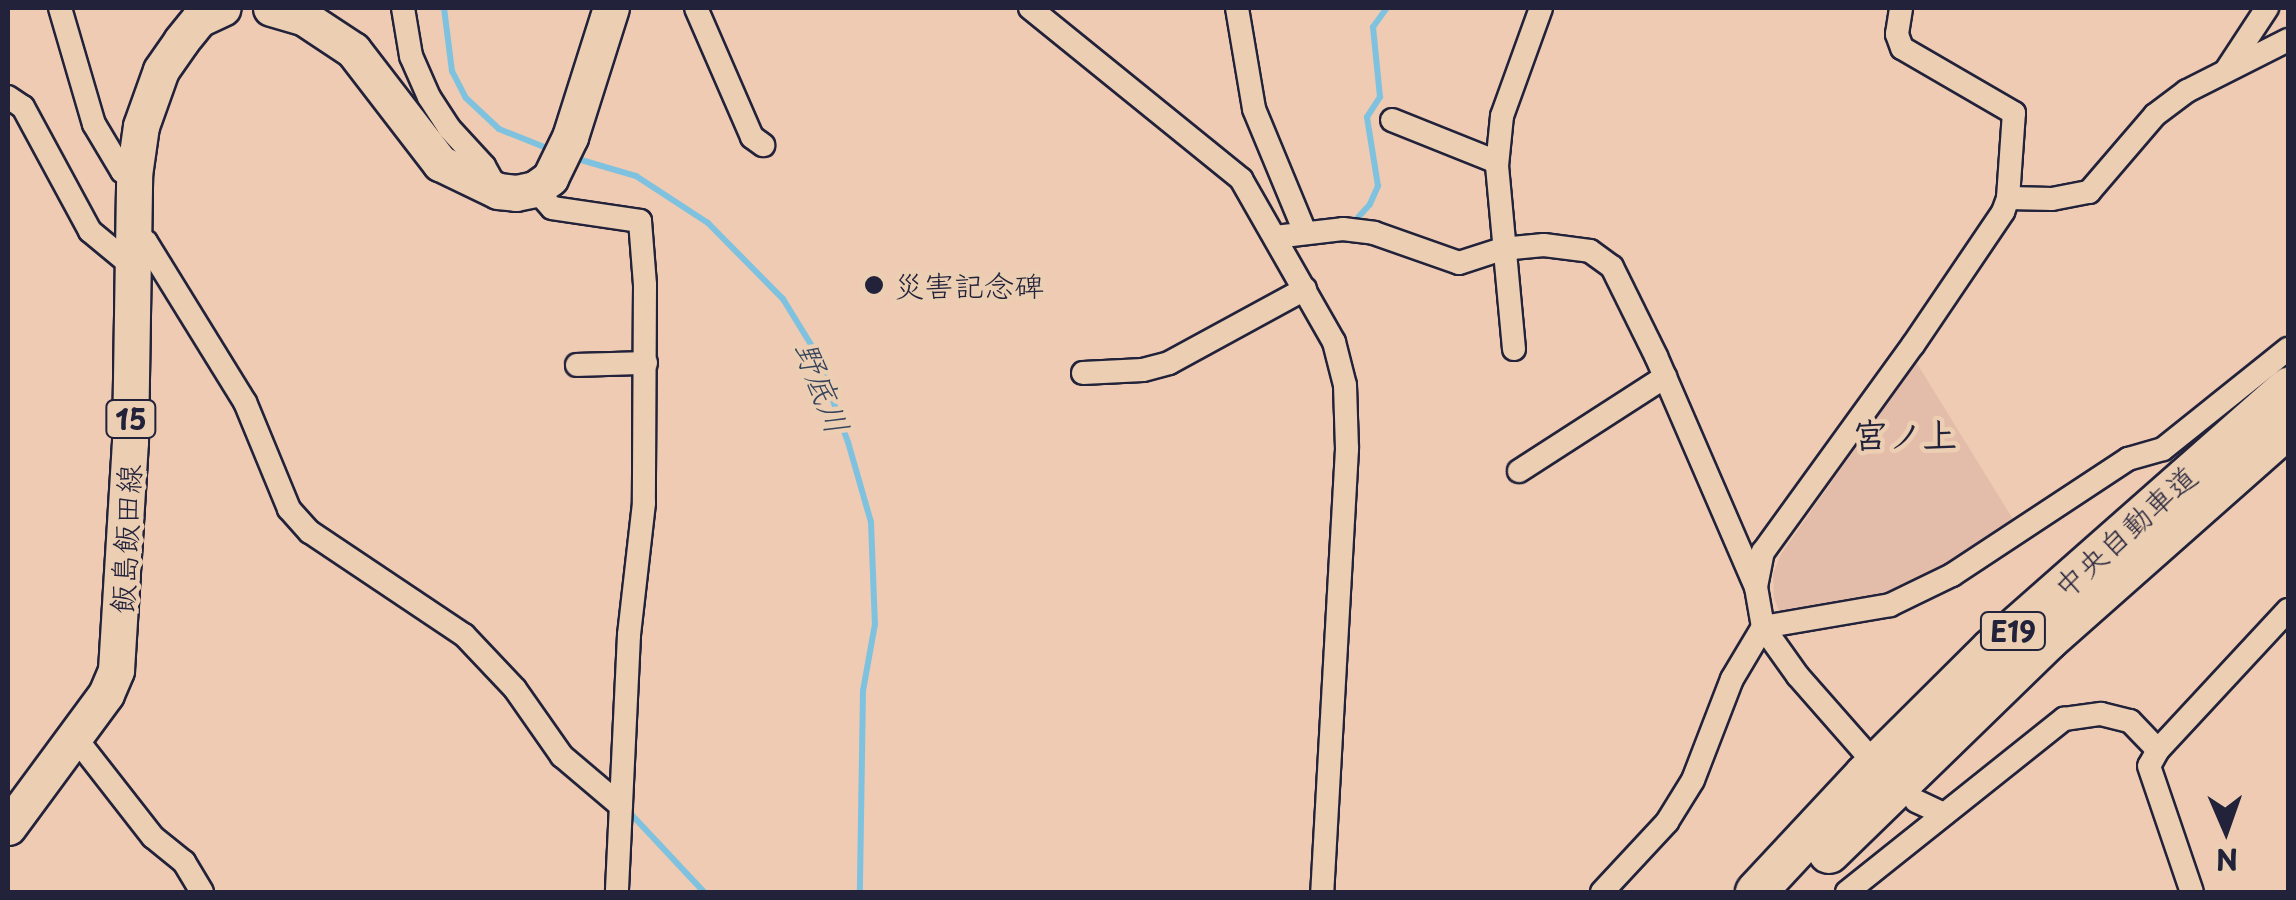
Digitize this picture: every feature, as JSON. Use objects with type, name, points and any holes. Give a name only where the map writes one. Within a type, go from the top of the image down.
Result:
[{"type":"highway","name":"中央自動車道","points":[[1756,892],[1865,775],[1992,649],[2288,388]]},
{"type":"highway","name":"中央自動車道","points":[[1792,892],[2048,640],[2288,428]]},
{"type":"main road","name":"飯島飯田線","points":[[8,827],[106,694],[116,670],[136,268],[134,175],[141,126],[161,70],[199,19],[223,8]]},
{"type":"main road","points":[[271,8],[303,18],[353,50],[440,163],[498,190],[543,184],[570,138],[612,8]]},
{"type":"street","points":[[60,8],[94,124],[122,170],[134,175]]},
{"type":"street","points":[[402,8],[411,56],[429,96],[498,190]]},
{"type":"street","points":[[696,8],[752,137],[764,145]]},
{"type":"street","points":[[1030,8],[1240,179],[1334,342],[1347,412],[1322,892]]},
{"type":"street","points":[[1237,8],[1254,109],[1305,232]]},
{"type":"street","points":[[1514,349],[1497,162],[1502,116],[1540,8]]},
{"type":"street","points":[[1756,586],[1762,552],[1912,345],[2003,212],[2008,198],[2014,113],[1902,48],[1897,34],[1902,8]]},
{"type":"street","points":[[2225,72],[2267,8]]},
{"type":"street","points":[[2008,198],[2052,198],[2090,192],[2155,115],[2187,91],[2288,40]]},
{"type":"street","points":[[8,97],[22,106],[90,231],[136,268]]},
{"type":"street","points":[[1392,120],[1497,162]]},
{"type":"street","points":[[543,184],[552,208],[640,221],[646,363],[644,503],[629,635],[617,892]]},
{"type":"street","points":[[1275,237],[1305,232],[1374,233],[1460,263],[1502,249],[1544,245],[1590,251],[1612,267],[1665,377],[1756,586],[1763,626],[1798,676],[1864,751]]},
{"type":"street","points":[[134,233],[146,242],[245,402],[264,438],[289,508],[310,532],[464,635],[516,690],[562,756],[621,806]]},
{"type":"street","points":[[1083,373],[1143,370],[1169,362],[1305,289]]},
{"type":"street","points":[[1763,626],[1890,605],[1952,575],[2128,459],[2163,449],[2288,349]]},
{"type":"street","points":[[577,365],[646,363]]},
{"type":"street","points":[[1519,471],[1665,377]]},
{"type":"street","points":[[2192,892],[2150,766],[2158,750],[2288,610]]},
{"type":"street","points":[[1602,892],[1667,822],[1684,794],[1732,679],[1763,626]]},
{"type":"street","points":[[1847,892],[2064,719],[2101,714],[2130,721],[2158,750]]},
{"type":"street","points":[[74,736],[154,837],[184,862],[202,892]]},
{"type":"street","points":[[1916,801],[1944,814]]},
{"type":"shaded area","points":[[1916,362],[2016,524],[1884,598],[1781,616],[1774,598],[1773,574],[1781,554]]},
{"type":"waterway","name":"野底川","points":[[444,8],[452,71],[466,98],[499,129],[549,149]]},
{"type":"waterway","points":[[1353,223],[1370,204],[1378,186],[1367,117],[1380,97],[1373,27],[1387,8]]},
{"type":"waterway","name":"野底川","points":[[571,157],[636,176],[708,223],[783,299],[815,351],[848,442],[871,522],[875,624],[863,691],[860,892]]},
{"type":"waterway","points":[[631,814],[704,892]]},
{"type":"place","name":"災害記念碑","points":[[874,285]]},
{"type":"district","name":"宮ノ上","points":[[1905,434]]}]
